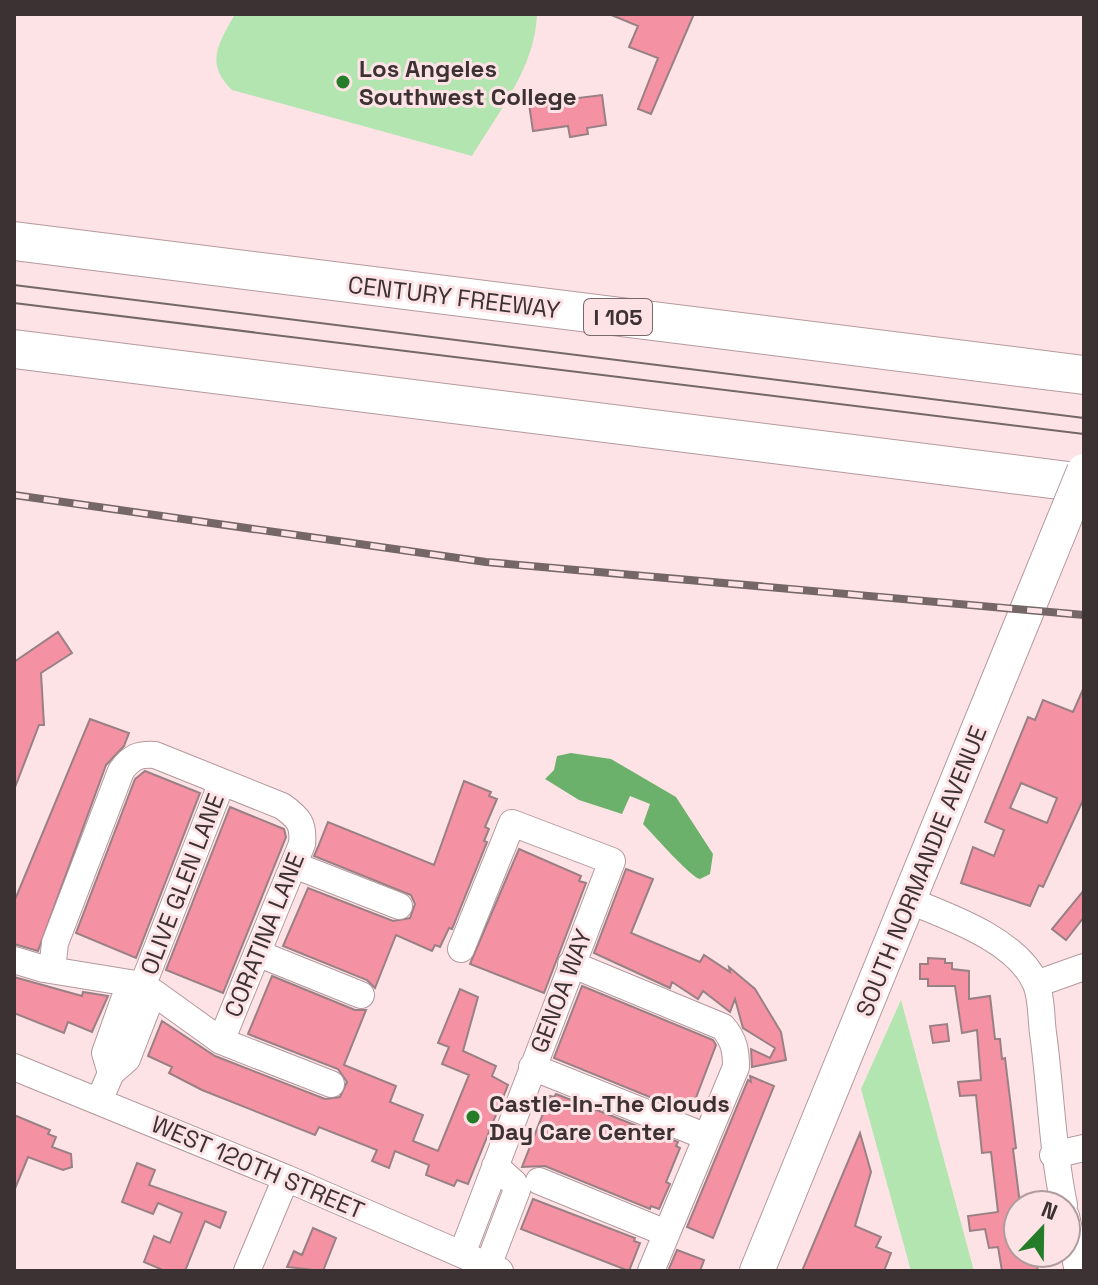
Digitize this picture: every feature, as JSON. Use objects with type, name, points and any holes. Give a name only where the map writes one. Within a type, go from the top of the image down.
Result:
[{"type":"highway","name":"CENTURY FREEWAY","points":[[14,241],[1084,375]]},
{"type":"highway","points":[[14,349],[1084,483]]},
{"type":"main road","name":"SOUTH NORMANDIE AVENUE","points":[[757,1271],[1084,471]]},
{"type":"street","name":"CORATINA LANE","points":[[52,970],[55,943],[121,771],[129,759],[141,754],[155,755],[282,806],[304,827],[302,844],[221,1041]]},
{"type":"street","name":"OLIVE GLEN LANE","points":[[99,1101],[111,1073],[105,1053],[142,987],[222,782]]},
{"type":"street","name":"GENOA WAY","points":[[461,949],[512,823],[612,861],[462,1254]]},
{"type":"street","points":[[294,865],[399,906]]},
{"type":"street","points":[[910,901],[965,923],[993,940],[1017,960],[1036,984],[1047,1066],[1053,1155],[1060,1189]]},
{"type":"street","points":[[257,953],[361,995]]},
{"type":"street","points":[[14,960],[142,987],[221,1041],[331,1084]]},
{"type":"street","points":[[571,964],[723,1027],[732,1038],[736,1067],[651,1271]]},
{"type":"street","points":[[1036,984],[1084,967]]},
{"type":"street","name":"WEST 120TH STREET","points":[[14,1067],[286,1178],[494,1268]]},
{"type":"street","points":[[532,1067],[707,1137]]},
{"type":"street","points":[[1053,1155],[1084,1148]]},
{"type":"street","points":[[494,1268],[517,1190],[514,1183],[495,1166]]},
{"type":"street","points":[[247,1271],[286,1178]]},
{"type":"street","points":[[539,1181],[666,1233]]},
{"type":"shaded area","points":[[235,14],[537,14],[535,34],[523,71],[472,156],[232,90],[223,80],[216,62],[220,44]]},
{"type":"shaded area","points":[[571,753],[611,759],[676,797],[713,854],[710,874],[700,879],[695,877],[643,824],[650,804],[630,796],[622,814],[579,800],[545,779],[554,770],[557,756]]},
{"type":"shaded area","points":[[901,1000],[974,1271],[911,1271],[861,1089]]},
{"type":"building","points":[[609,14],[694,14],[651,114],[638,109],[658,58],[629,47],[638,26]]},
{"type":"building","points":[[602,95],[606,125],[587,128],[588,134],[570,137],[568,126],[533,131],[529,104]]},
{"type":"building","points":[[58,632],[72,653],[41,673],[44,725],[39,725],[14,790],[14,662]]},
{"type":"building","points":[[1084,687],[1084,798],[1043,887],[1039,885],[1030,906],[961,883],[973,847],[994,856],[1004,830],[985,822],[1028,717],[1035,720],[1043,700],[1073,712]],"holes":[[[1021,783],[1057,798],[1047,823],[1010,808]]]},
{"type":"building","points":[[90,719],[129,733],[124,746],[106,765],[38,951],[14,944],[14,902]]},
{"type":"building","points":[[145,771],[200,793],[136,958],[76,933],[135,779]]},
{"type":"building","points":[[464,781],[491,792],[489,796],[497,799],[485,827],[489,829],[484,841],[487,842],[452,929],[449,928],[440,947],[435,945],[432,951],[396,935],[375,988],[367,980],[283,946],[308,888],[393,921],[410,918],[415,904],[411,895],[314,856],[328,822],[434,865]]},
{"type":"building","points":[[230,807],[284,829],[286,837],[223,993],[166,970]]},
{"type":"building","points":[[519,849],[581,876],[579,881],[586,883],[544,993],[470,964]]},
{"type":"building","points":[[626,869],[653,879],[631,933],[700,962],[704,955],[730,972],[729,967],[755,989],[781,1032],[786,1060],[752,1067],[751,1049],[770,1058],[775,1048],[743,1028],[735,999],[730,1012],[703,991],[698,999],[672,982],[670,988],[594,953]]},
{"type":"building","points":[[1084,890],[1084,917],[1066,940],[1052,929]]},
{"type":"building","points":[[928,958],[945,959],[945,963],[952,963],[952,969],[969,971],[969,999],[990,996],[995,1039],[1000,1039],[1002,1059],[1005,1058],[1018,1189],[1002,1189],[1002,1269],[1038,1271],[1002,1271],[998,1247],[989,1248],[985,1229],[970,1231],[968,1216],[998,1212],[991,1152],[982,1153],[976,1095],[960,1096],[958,1082],[981,1080],[977,1030],[962,1033],[955,986],[928,986],[928,979],[920,979],[920,964],[928,964]]},
{"type":"building","points":[[272,976],[355,1010],[366,1010],[344,1065],[396,1086],[390,1102],[423,1115],[413,1141],[438,1151],[469,1075],[442,1064],[449,1047],[438,1043],[460,989],[478,997],[463,1051],[496,1066],[492,1076],[508,1085],[468,1184],[457,1180],[454,1186],[426,1175],[429,1165],[395,1151],[389,1168],[372,1161],[377,1150],[319,1127],[315,1135],[202,1090],[169,1073],[172,1067],[148,1056],[162,1021],[215,1056],[325,1099],[340,1097],[347,1082],[338,1069],[248,1034]]},
{"type":"building","points":[[14,977],[82,996],[83,992],[108,996],[92,1032],[68,1022],[64,1033],[14,1013]]},
{"type":"building","points":[[582,986],[713,1040],[716,1045],[692,1108],[686,1106],[684,1111],[554,1058]]},
{"type":"building","points":[[947,1024],[949,1041],[933,1043],[930,1026]]},
{"type":"building","points":[[750,1076],[774,1086],[713,1238],[687,1227],[748,1080],[751,1082]]},
{"type":"building","points":[[556,1094],[678,1142],[676,1146],[680,1148],[666,1182],[670,1184],[659,1209],[651,1206],[650,1209],[545,1166],[522,1167],[550,1096]]},
{"type":"building","points":[[14,1115],[50,1130],[48,1134],[56,1137],[52,1147],[71,1154],[72,1167],[63,1170],[28,1157],[14,1191]]},
{"type":"building","points":[[860,1133],[871,1172],[855,1226],[881,1237],[876,1247],[891,1253],[884,1271],[802,1271]]},
{"type":"building","points":[[137,1163],[155,1170],[149,1185],[226,1212],[220,1228],[205,1221],[185,1271],[165,1271],[144,1262],[154,1236],[170,1243],[182,1213],[158,1203],[153,1214],[122,1202]]},
{"type":"building","points":[[533,1199],[635,1238],[634,1241],[640,1243],[629,1271],[521,1229]]},
{"type":"building","points":[[313,1228],[336,1238],[323,1271],[287,1267],[294,1251],[302,1255]]},
{"type":"building","points":[[677,1250],[704,1260],[700,1271],[668,1271]]},
{"type":"tram line","points":[[14,285],[1084,418]]},
{"type":"tram line","points":[[14,303],[1084,434]]},
{"type":"railway","points":[[14,495],[486,562],[1084,615]]},
{"type":"place","name":"Los Angeles Southwest College","points":[[343,82]]},
{"type":"place","name":"Castle-In-The Clouds Day Care Center","points":[[473,1117]]}]
